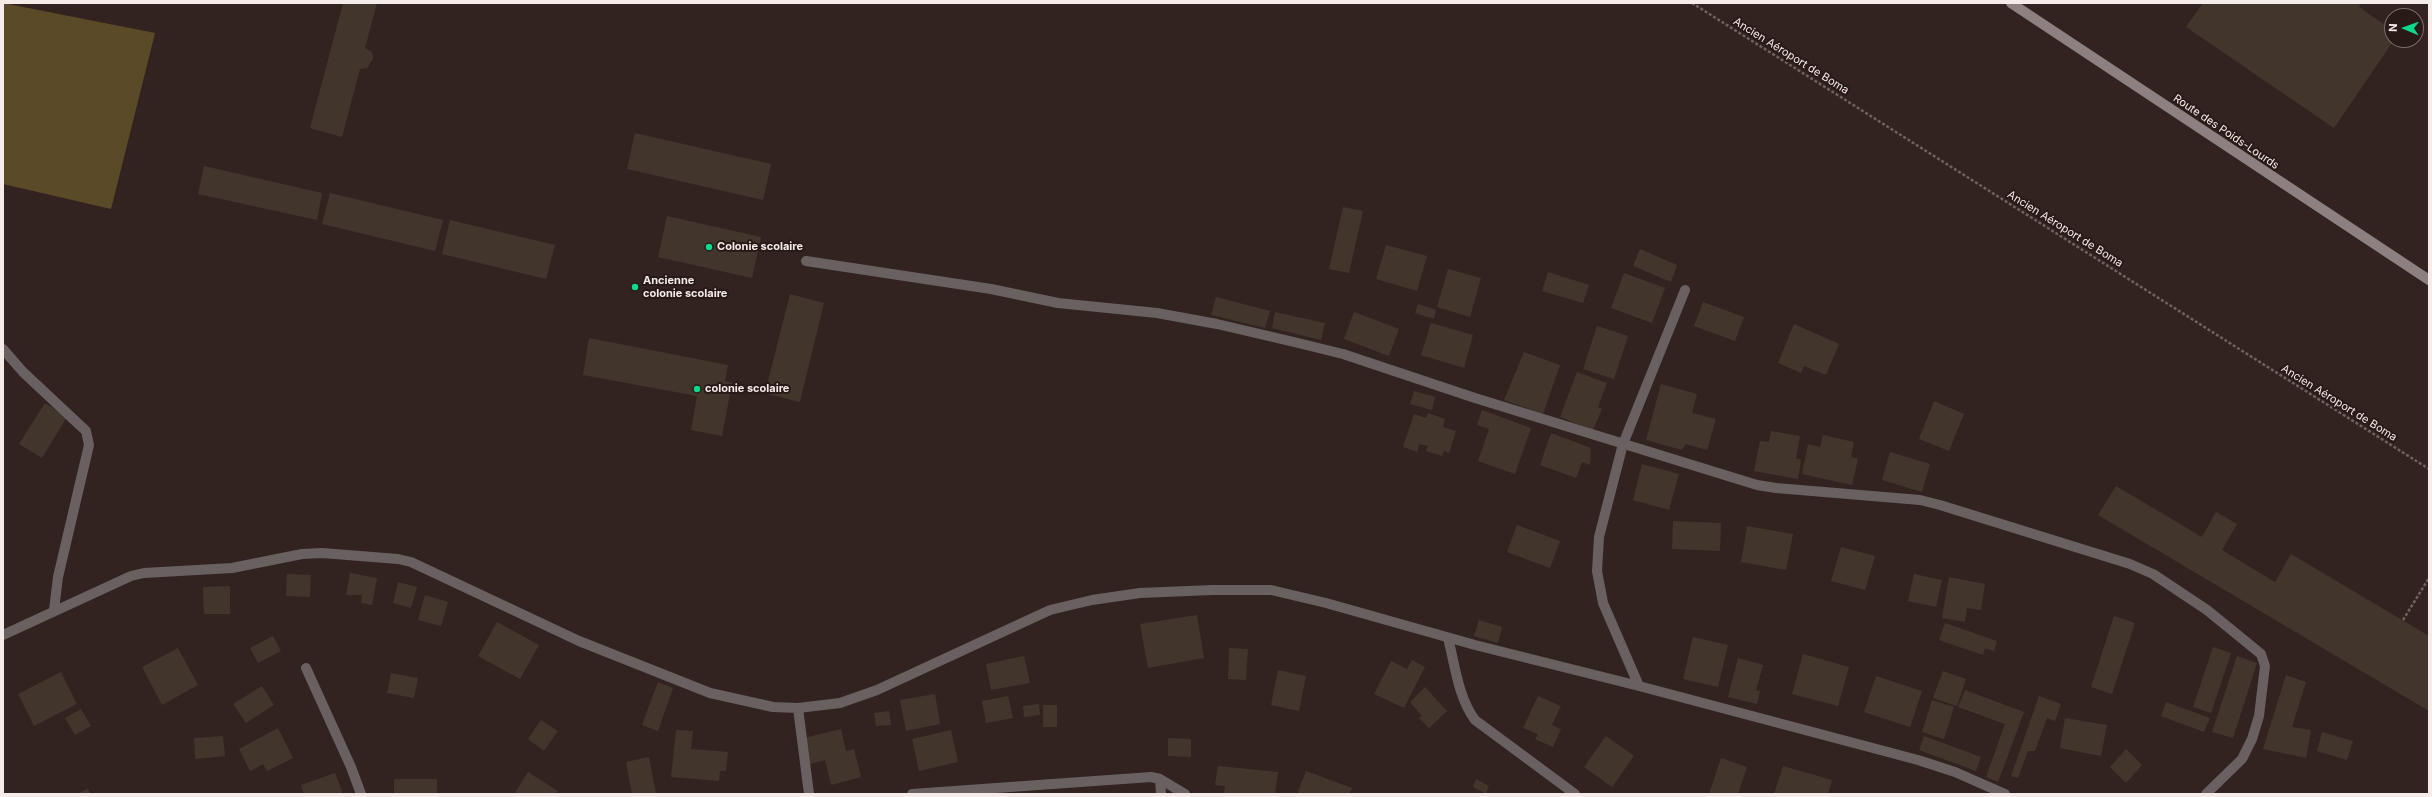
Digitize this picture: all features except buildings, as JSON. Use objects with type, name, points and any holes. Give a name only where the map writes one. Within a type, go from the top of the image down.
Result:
[{"type":"street","name":"Route des Poids-Lourds","points":[[2011,3],[2429,280]]},
{"type":"street","points":[[806,261],[991,289],[1058,303],[1111,307],[1217,324],[1343,354],[1757,485],[1776,488],[1920,500],[2130,564],[2153,574],[2213,615],[2261,654],[2265,666],[2259,716],[2252,738],[2242,759],[2206,794]]},
{"type":"street","points":[[1639,686],[1603,603],[1597,571],[1599,537],[1624,444],[1685,290]]},
{"type":"street","points":[[3,349],[23,372],[86,431],[88,438],[89,445],[58,577],[54,610]]},
{"type":"street","points":[[3,635],[54,610],[131,576],[232,568],[302,554],[322,553],[398,559],[412,562],[580,641],[710,692],[757,704],[798,708],[840,703],[878,690],[1050,610],[1092,600],[1140,593],[1271,590],[1326,603],[1448,638],[1639,686],[1918,760],[1955,772],[2005,794]]},
{"type":"street","points":[[1448,638],[1461,691],[1468,710],[1475,720],[1575,794]]},
{"type":"street","points":[[306,668],[351,767],[361,794]]},
{"type":"street","points":[[798,708],[808,794]]},
{"type":"street","points":[[912,794],[1006,790],[1151,777],[1160,779],[1185,794]]},
{"type":"street","points":[[1160,779],[1161,794]]},
{"type":"path","name":"Ancien Aéroport de Boma","points":[[1692,3],[2429,470]]},
{"type":"path","points":[[2403,620],[2429,578]]},
{"type":"shaded area","points":[[3,3],[155,33],[111,209],[3,184]]},
{"type":"place","name":"Colonie scolaire","points":[[709,247]]},
{"type":"place","name":"Ancienne colonie scolaire","points":[[635,287]]},
{"type":"place","name":"colonie scolaire","points":[[697,389]]}]
